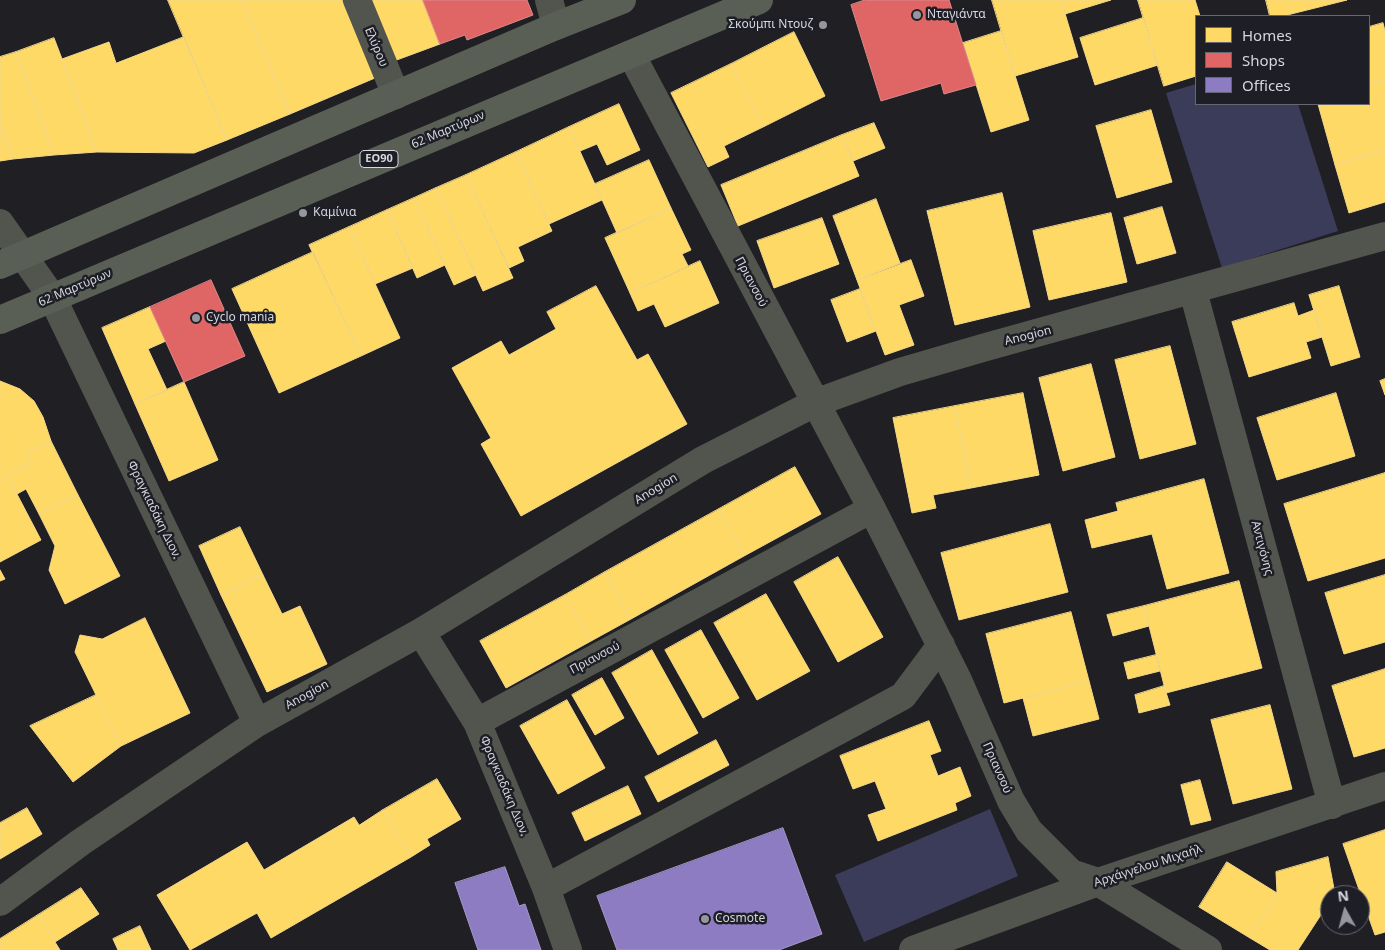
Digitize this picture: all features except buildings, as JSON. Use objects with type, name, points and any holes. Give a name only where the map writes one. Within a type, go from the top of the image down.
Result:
[{"type":"main road","points":[[12,260],[556,26],[622,0]]},
{"type":"main road","name":"62 Μαρτύρων","points":[[0,320],[759,0]]},
{"type":"street","name":"Ελύρου","points":[[357,0],[396,95]]},
{"type":"street","points":[[549,0],[556,26]]},
{"type":"street","name":"Πριανσού","points":[[631,54],[814,403],[872,509],[940,645],[1005,787],[1029,831],[1071,873],[1098,882],[1208,950]]},
{"type":"street","name":"Φραγκιαδάκη Διον.","points":[[0,223],[12,260],[52,297],[257,722]]},
{"type":"street","name":"Anogion","points":[[0,902],[81,842],[257,722],[421,632],[703,460],[814,403],[900,372],[1385,236]]},
{"type":"street","name":"Αντιγόνης","points":[[1193,291],[1332,805]]},
{"type":"street","name":"Πριανσού","points":[[477,722],[872,509]]},
{"type":"street","name":"Φραγκιαδάκη Διον.","points":[[421,632],[477,722],[546,888],[568,950]]},
{"type":"street","points":[[546,888],[903,696],[940,645]]},
{"type":"street","name":"Αρχάγγελου Μιχαήλ","points":[[913,950],[1098,882],[1385,786]]},
{"type":"shaded area","points":[[1195,84],[1195,105],[1298,105],[1338,231],[1222,268],[1166,93]]},
{"type":"shaded area","points":[[990,809],[1018,876],[864,942],[835,875]]},
{"type":"place","name":"Νταγιάντα","points":[[917,15]]},
{"type":"place","name":"Σκούμπι Ντουζ","points":[[823,25]]},
{"type":"place","name":"Καμίνια","points":[[303,213]]},
{"type":"place","name":"Cyclo mania","points":[[196,318]]},
{"type":"place","name":"Cosmote","points":[[705,919]]}]
